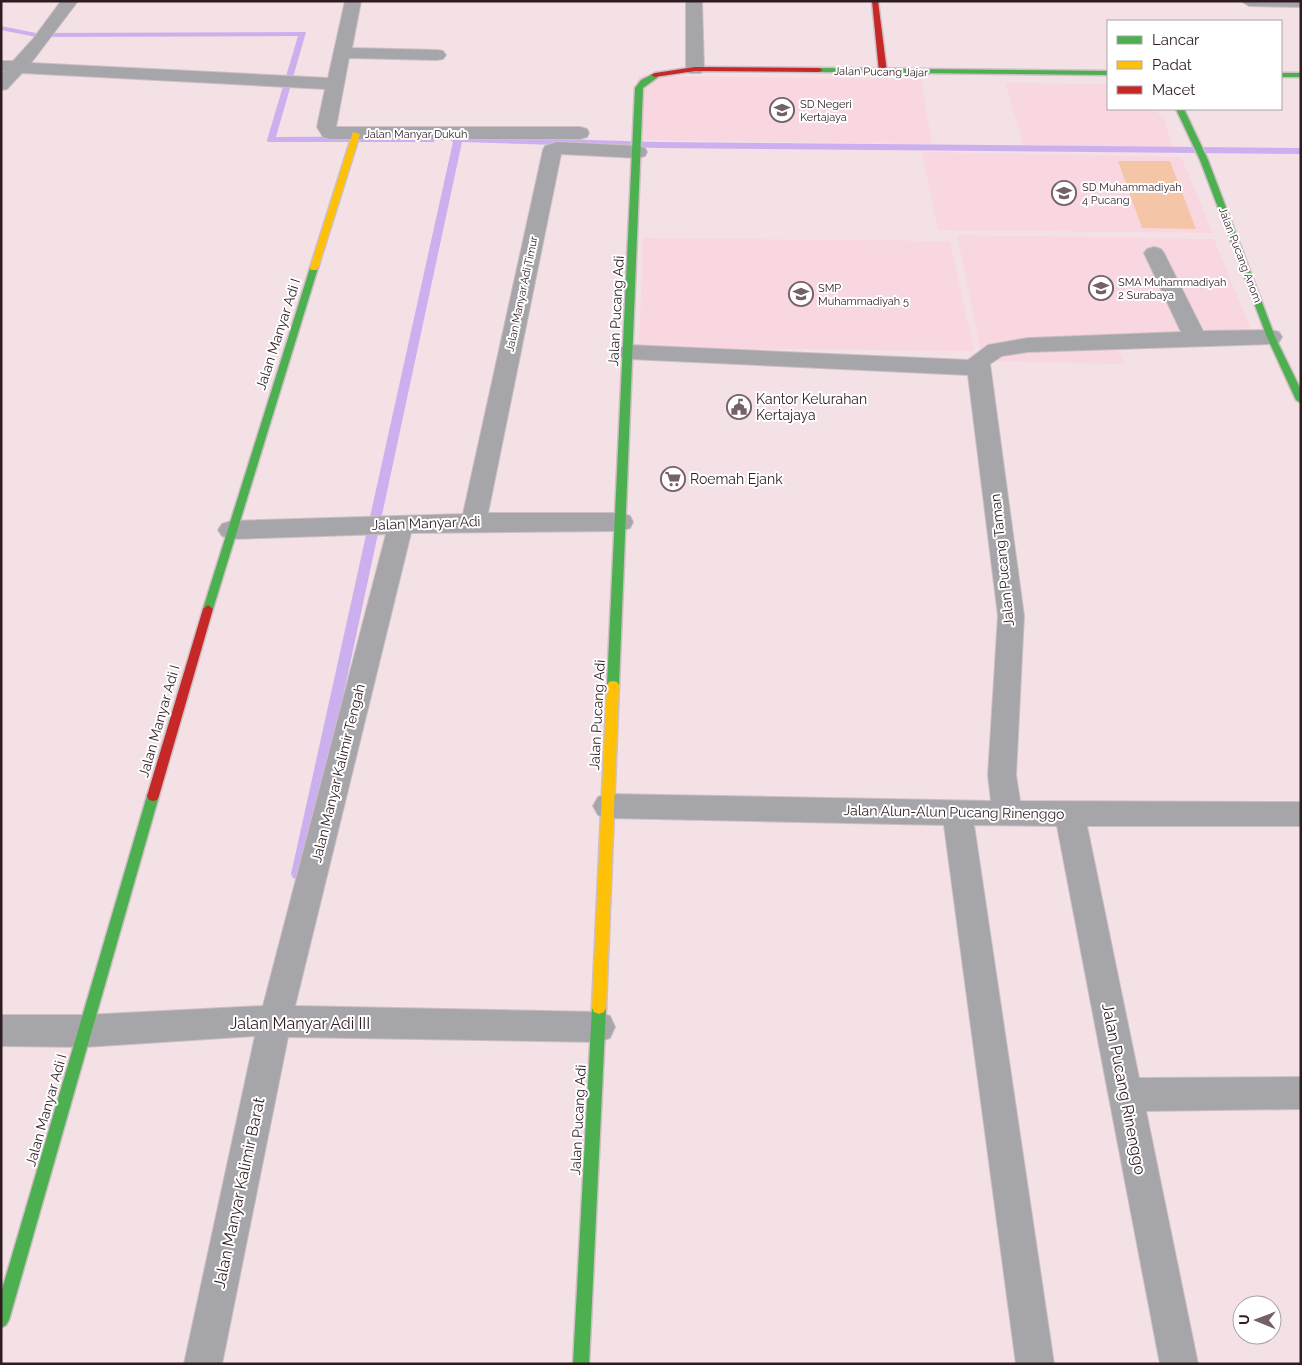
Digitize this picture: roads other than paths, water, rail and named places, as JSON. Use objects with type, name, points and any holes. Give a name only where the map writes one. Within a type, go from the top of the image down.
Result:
[{"type":"street","points":[[1,85],[9,66],[44,36],[70,1]]},
{"type":"street","name":"Jalan Manyar Dukuh","points":[[353,1],[343,53],[330,84],[327,129],[333,134],[354,139],[615,133],[638,142]]},
{"type":"street","points":[[694,1],[695,69]]},
{"type":"street","points":[[875,1],[883,72]]},
{"type":"street","points":[[1249,1],[1301,2]]},
{"type":"street","points":[[343,53],[437,55]]},
{"type":"street","points":[[9,66],[281,83],[330,84]]},
{"type":"street","name":"Jalan Pucang Jajar","points":[[654,76],[695,69],[1107,74]]},
{"type":"street","points":[[1282,75],[1301,75]]},
{"type":"street","name":"Jalan Pucang Adi","points":[[580,1364],[598,1027],[629,352],[639,88],[644,80],[654,76]]},
{"type":"street","name":"Jalan Pucang Anom","points":[[1180,110],[1204,160],[1270,338],[1301,400]]},
{"type":"street","name":"Jalan Manyar Adi I","points":[[1,1320],[231,530],[354,139]]},
{"type":"street","name":"Jalan Manyar Adi Timur","points":[[474,522],[552,152],[557,148],[638,142]]},
{"type":"street","points":[[1154,253],[1195,338]]},
{"type":"street","points":[[629,352],[978,368],[982,358],[1004,348],[1028,345],[1195,338],[1270,338]]},
{"type":"street","name":"Jalan Pucang Taman","points":[[978,368],[1011,616],[1002,775],[1007,813]]},
{"type":"street","name":"Jalan Manyar Adi","points":[[231,530],[474,522],[620,522]]},
{"type":"street","name":"Jalan Manyar Kalimir Tengah","points":[[266,1022],[398,524]]},
{"type":"street","name":"Jalan Alun-Alun Pucang Rinenggo","points":[[608,806],[957,813],[1301,814]]},
{"type":"street","points":[[957,813],[1035,1364]]},
{"type":"street","name":"Jalan Pucang Rinenggo","points":[[1070,814],[1179,1364]]},
{"type":"street","name":"Jalan Manyar Adi III","points":[[1,1030],[84,1031],[266,1022],[598,1027]]},
{"type":"street","name":"Jalan Manyar Kalimir Barat","points":[[204,1364],[266,1022]]},
{"type":"street","points":[[1125,1095],[1301,1093]]},
{"type":"waterway","points":[[1,28],[36,35],[303,34],[271,140],[433,139]]},
{"type":"waterway","points":[[453,139],[458,139]]},
{"type":"waterway","points":[[298,874],[458,139]]},
{"type":"waterway","points":[[458,139],[658,145],[1301,151]]},
{"type":"place","name":"SD Negeri Kertajaya","points":[[782,110]]},
{"type":"place","name":"SD Muhammadiyah 4 Pucang","points":[[1064,193]]},
{"type":"place","name":"SMA Muhammadiyah 2 Surabaya","points":[[1101,288]]},
{"type":"place","name":"SMP Muhammadiyah 5","points":[[801,294]]},
{"type":"place","name":"Kantor Kelurahan Kertajaya","points":[[739,407]]},
{"type":"place","name":"Roemah Ejank","points":[[673,479]]}]
